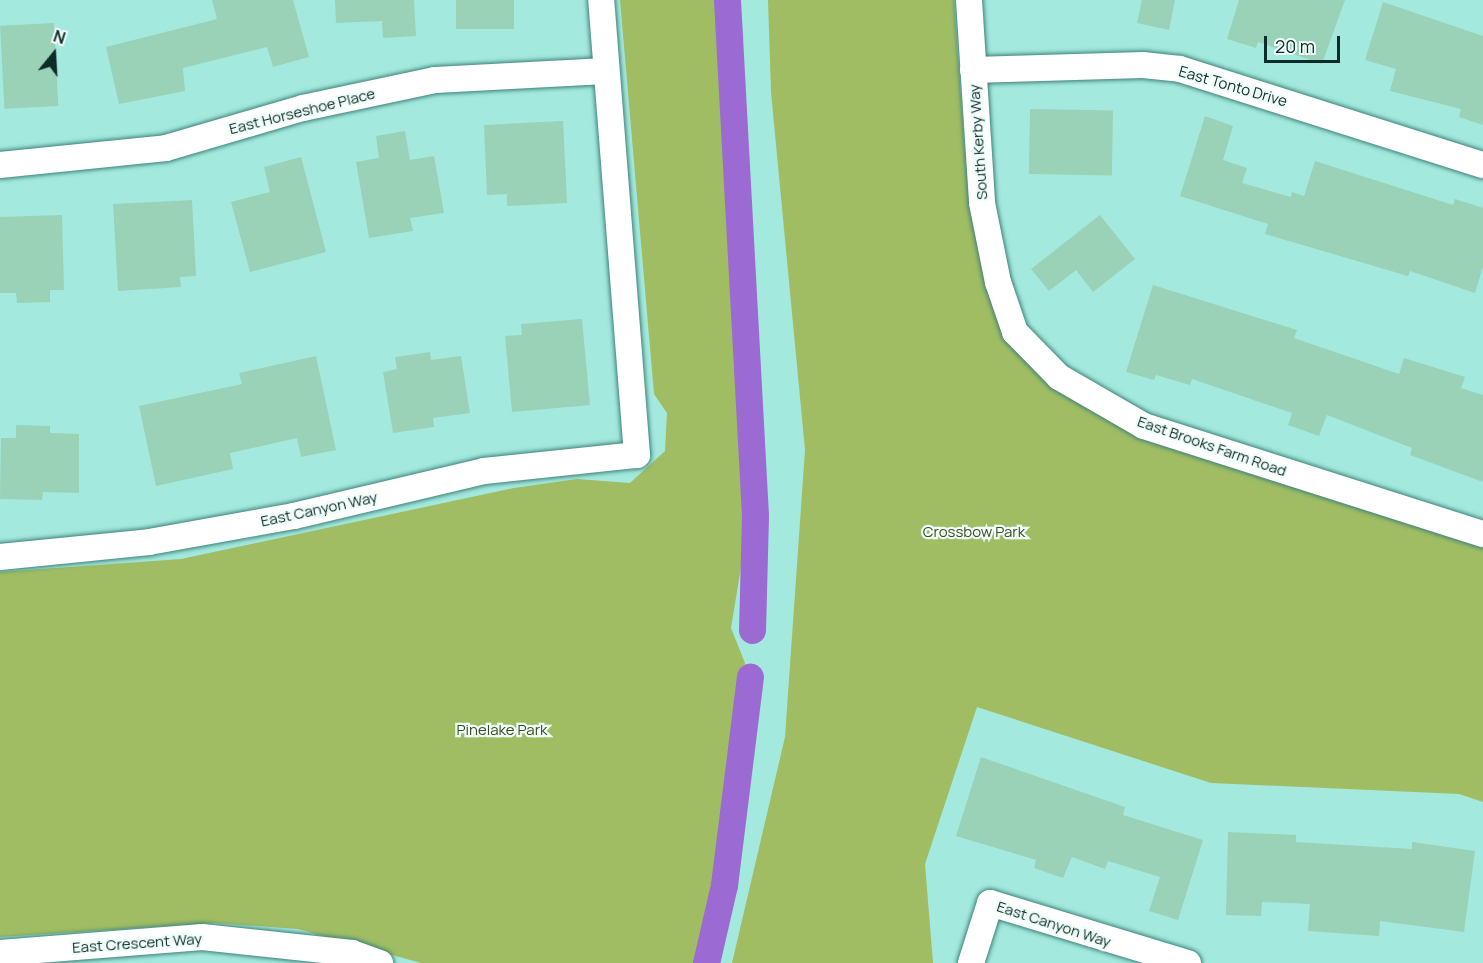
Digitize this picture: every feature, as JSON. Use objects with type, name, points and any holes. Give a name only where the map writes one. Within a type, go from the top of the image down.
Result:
[{"type":"street","points":[[601,0],[606,71]]},
{"type":"street","name":"South Kerby Way","points":[[969,0],[982,202],[998,282]]},
{"type":"street","name":"East Tonto Drive","points":[[973,70],[1143,65],[1179,69],[1483,165]]},
{"type":"street","name":"East Horseshoe Place","points":[[0,165],[166,147],[303,108],[435,80],[606,71]]},
{"type":"street","name":"East Canyon Way","points":[[0,556],[148,542],[294,516],[484,471],[637,455],[606,71]]},
{"type":"street","name":"East Brooks Farm Road","points":[[998,282],[1015,332],[1059,377],[1144,426],[1483,534]]},
{"type":"street","name":"East Canyon Way","points":[[971,963],[990,903],[1157,957],[1188,963]]},
{"type":"street","name":"East Crescent Way","points":[[0,953],[202,937],[352,953],[380,963]]},
{"type":"green space","name":"Pinelake Park","points":[[620,0],[721,0],[748,525],[731,628],[745,663],[739,725],[715,899],[701,963],[421,963],[298,929],[215,923],[0,937],[0,572],[181,559],[514,488],[577,479],[630,483],[665,451],[667,413],[654,394]]},
{"type":"green space","name":"Crossbow Park","points":[[768,0],[954,0],[966,166],[1003,337],[1247,472],[1483,546],[1483,802],[1459,794],[1211,783],[977,707],[925,864],[933,963],[732,963],[785,737],[805,450],[771,92]]},
{"type":"building","points":[[212,0],[293,0],[309,57],[273,67],[267,47],[183,68],[185,91],[119,104],[106,47],[217,19]]},
{"type":"building","points":[[335,0],[414,0],[416,36],[383,38],[382,21],[336,23]]},
{"type":"building","points":[[456,0],[514,0],[514,29],[456,29]]},
{"type":"building","points":[[1142,0],[1175,0],[1169,30],[1137,23]]},
{"type":"building","points":[[1239,0],[1345,0],[1322,64],[1258,42],[1256,48],[1227,39]]},
{"type":"building","points":[[1383,2],[1483,36],[1483,125],[1459,117],[1461,109],[1390,91],[1396,69],[1365,60]]},
{"type":"building","points":[[54,23],[58,106],[4,109],[0,26]]},
{"type":"building","points":[[1030,109],[1113,110],[1112,175],[1029,174]]},
{"type":"building","points":[[1205,116],[1233,126],[1223,160],[1247,168],[1242,183],[1291,197],[1292,192],[1304,196],[1315,161],[1453,205],[1455,199],[1483,208],[1483,267],[1475,293],[1410,271],[1408,276],[1265,234],[1268,224],[1180,196]]},
{"type":"building","points":[[563,121],[567,203],[507,206],[507,194],[487,195],[484,125]]},
{"type":"building","points":[[405,131],[410,160],[434,156],[444,213],[410,218],[413,231],[369,238],[356,162],[379,158],[376,136]]},
{"type":"building","points":[[301,157],[326,252],[250,272],[231,202],[270,192],[264,167]]},
{"type":"building","points":[[192,200],[196,276],[180,277],[181,287],[118,291],[113,204]]},
{"type":"building","points":[[62,215],[64,290],[50,290],[50,302],[17,303],[16,293],[0,293],[0,217]]},
{"type":"building","points":[[1100,215],[1135,259],[1093,292],[1076,270],[1049,291],[1031,269]]},
{"type":"building","points":[[1153,285],[1297,330],[1294,338],[1399,374],[1404,358],[1465,377],[1461,388],[1483,395],[1483,482],[1410,455],[1412,448],[1327,415],[1319,436],[1288,425],[1292,413],[1192,379],[1190,385],[1156,375],[1154,380],[1126,372]]},
{"type":"building","points":[[582,319],[590,405],[512,412],[505,336],[522,335],[521,324]]},
{"type":"building","points":[[430,352],[431,360],[461,356],[470,413],[433,418],[434,427],[393,433],[383,372],[397,369],[395,357]]},
{"type":"building","points":[[316,356],[336,450],[301,457],[297,438],[230,453],[233,469],[156,486],[139,406],[242,384],[239,373]]},
{"type":"building","points":[[16,425],[50,426],[50,433],[79,434],[79,493],[43,492],[42,500],[0,499],[1,438],[16,438]]},
{"type":"building","points":[[981,757],[1125,807],[1123,815],[1203,840],[1178,920],[1149,911],[1160,877],[1108,861],[1105,869],[1072,857],[1063,878],[1034,868],[1036,860],[956,836]]},
{"type":"building","points":[[1228,832],[1296,835],[1296,842],[1412,849],[1412,842],[1475,851],[1464,932],[1380,921],[1379,936],[1308,931],[1310,904],[1262,902],[1261,916],[1226,915]]},
{"type":"waterway","points":[[727,0],[755,516],[752,630]]},
{"type":"waterway","points":[[706,963],[724,885],[750,677]]}]
